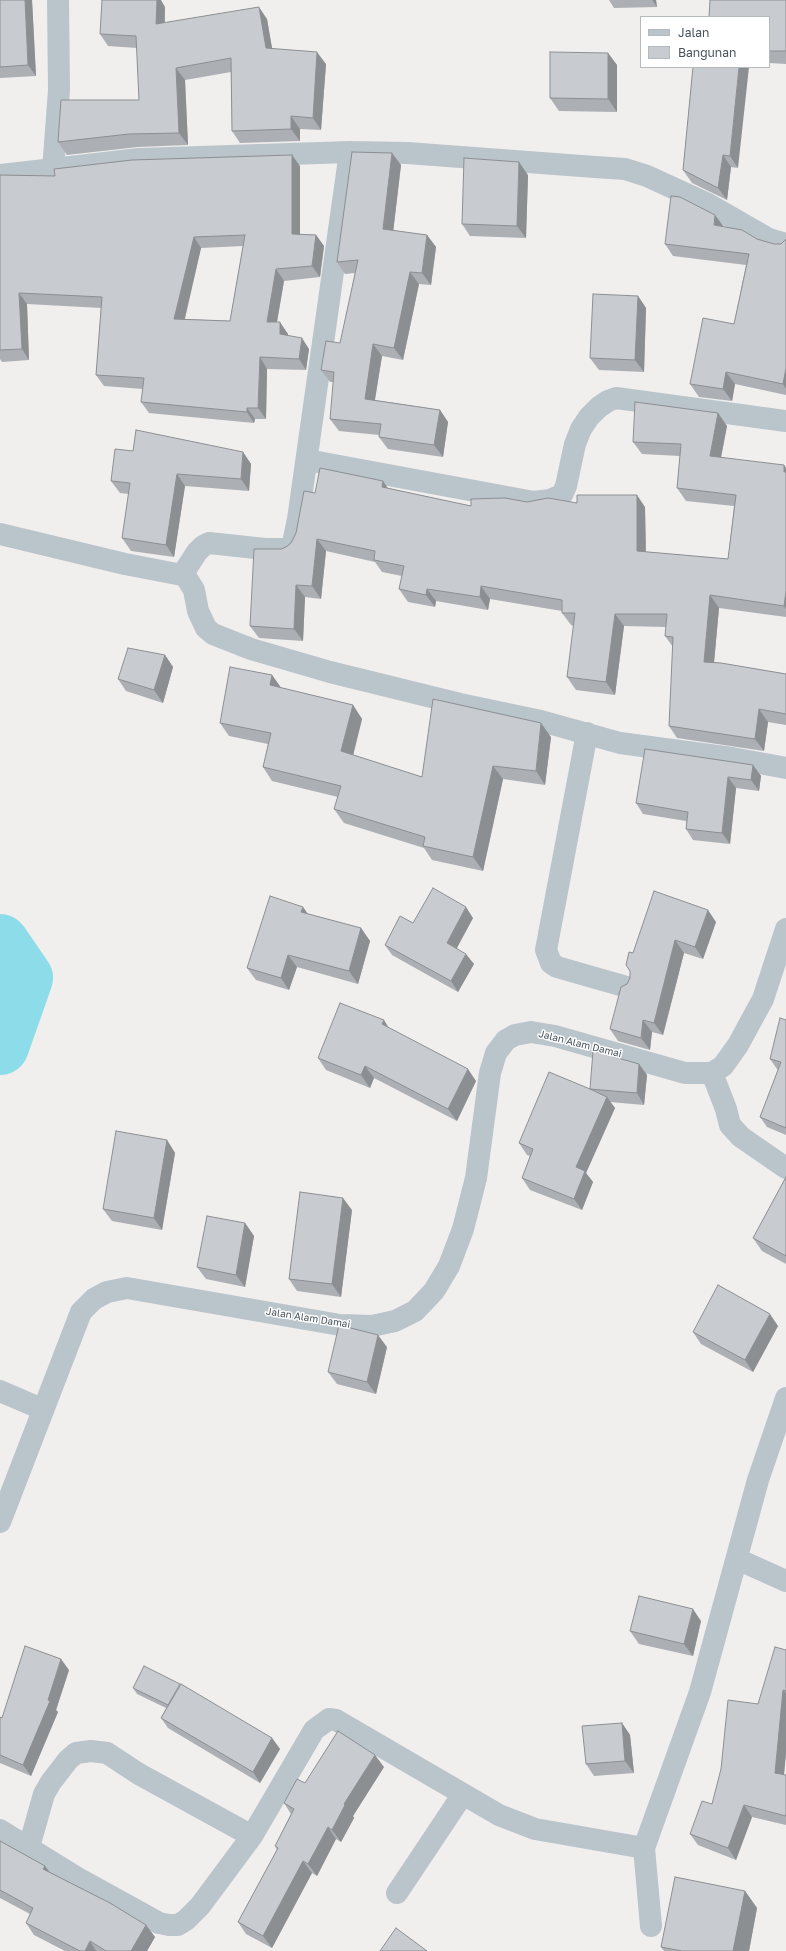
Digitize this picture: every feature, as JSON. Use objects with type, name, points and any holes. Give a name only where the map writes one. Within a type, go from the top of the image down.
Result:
[{"type":"street","points":[[53,170],[59,90],[58,0]]},
{"type":"street","points":[[182,575],[202,546],[209,543],[265,549],[289,549],[293,543],[307,460],[350,152]]},
{"type":"street","points":[[0,175],[139,159],[350,152],[407,152],[626,169],[647,176],[708,204],[769,239],[786,244]]},
{"type":"street","points":[[307,460],[534,502],[550,500],[562,495],[566,486],[575,444],[581,429],[589,417],[599,408],[608,401],[616,398],[786,421]]},
{"type":"street","points":[[0,534],[124,564],[182,575],[186,577],[194,590],[198,611],[206,628],[213,634],[225,640],[330,672],[460,704],[541,721],[620,743],[732,758],[786,768]]},
{"type":"street","points":[[588,733],[546,950],[551,963],[557,967],[627,987]]},
{"type":"street","points":[[786,929],[763,999],[738,1045],[723,1066],[707,1073],[726,1109],[730,1125],[740,1137],[786,1168]]},
{"type":"street","name":"Jalan Alam Damai","points":[[0,1522],[42,1409],[81,1312],[94,1299],[107,1292],[127,1288],[340,1325],[372,1326],[395,1321],[415,1311],[434,1291],[449,1266],[463,1229],[476,1178],[490,1073],[496,1053],[506,1040],[515,1035],[530,1032],[555,1036],[685,1073],[707,1073]]},
{"type":"street","points":[[0,1391],[42,1409]]},
{"type":"street","points":[[651,1926],[644,1848],[700,1692],[758,1480],[786,1398]]},
{"type":"street","points":[[737,1559],[786,1582]]},
{"type":"street","points":[[0,1830],[81,1880],[159,1923],[178,1925],[186,1920],[200,1906],[252,1836],[314,1730],[329,1719],[336,1720],[499,1815],[535,1829],[644,1848]]},
{"type":"street","points":[[29,1847],[44,1794],[51,1782],[68,1760],[76,1753],[91,1751],[107,1753],[140,1774],[252,1836]]},
{"type":"street","points":[[397,1893],[463,1794]]},
{"type":"building","points":[[0,0],[25,0],[28,65],[0,67]]},
{"type":"building","points":[[102,0],[157,0],[156,24],[259,7],[266,48],[317,52],[313,118],[291,116],[291,129],[232,131],[231,58],[176,68],[179,133],[129,134],[58,142],[61,100],[139,100],[136,36],[100,34]]},
{"type":"building","points":[[710,0],[786,0],[786,51],[770,51],[770,16],[709,16]]},
{"type":"building","points":[[550,52],[608,53],[608,99],[550,98]]},
{"type":"building","points":[[693,68],[739,68],[730,156],[723,155],[718,188],[683,170]]},
{"type":"building","points":[[352,152],[392,153],[383,229],[427,235],[422,273],[410,272],[394,348],[373,344],[365,399],[440,410],[434,445],[379,437],[381,424],[330,419],[334,372],[321,370],[326,341],[340,343],[358,260],[337,262]]},
{"type":"building","points":[[292,155],[292,234],[316,235],[312,266],[276,269],[267,322],[280,322],[280,334],[302,338],[299,359],[260,357],[258,408],[247,408],[247,412],[141,402],[144,378],[96,375],[102,297],[19,293],[22,349],[0,350],[0,175],[55,176],[54,169],[132,160]],"holes":[[[245,235],[230,321],[174,319],[194,237]]]},
{"type":"building","points":[[464,158],[519,162],[517,226],[462,224]]},
{"type":"building","points":[[671,196],[680,197],[715,215],[714,225],[742,230],[757,239],[774,244],[781,244],[786,239],[786,368],[783,384],[726,372],[723,389],[690,384],[703,318],[734,324],[749,254],[665,244]]},
{"type":"building","points":[[593,294],[638,296],[635,360],[590,358]]},
{"type":"building","points":[[635,402],[718,413],[710,456],[784,465],[784,472],[786,472],[786,591],[784,606],[710,595],[704,662],[721,663],[786,674],[786,714],[759,709],[755,739],[669,726],[673,637],[665,636],[667,614],[615,614],[606,682],[567,677],[575,613],[562,613],[562,600],[481,586],[480,597],[427,589],[426,595],[399,589],[404,566],[374,560],[375,551],[317,539],[312,586],[296,585],[294,629],[250,626],[254,549],[281,549],[291,543],[296,533],[304,491],[315,493],[320,468],[383,481],[382,487],[471,506],[471,499],[505,498],[527,502],[548,498],[577,503],[577,495],[637,495],[637,551],[728,559],[736,495],[677,488],[681,444],[633,442]]},
{"type":"building","points":[[136,430],[243,452],[241,479],[177,474],[166,545],[122,538],[130,483],[111,481],[115,449],[133,451]]},
{"type":"building","points":[[128,648],[165,655],[154,690],[118,679]]},
{"type":"building","points":[[230,667],[272,675],[270,685],[353,705],[341,751],[422,777],[433,699],[541,723],[536,771],[493,766],[473,857],[423,846],[425,837],[334,809],[341,786],[263,767],[271,733],[220,723]]},
{"type":"building","points":[[645,749],[753,765],[751,780],[728,777],[722,833],[686,829],[688,812],[636,803]]},
{"type":"building","points":[[433,888],[466,907],[447,943],[466,954],[451,981],[385,945],[400,916],[413,923]]},
{"type":"building","points":[[654,891],[708,910],[695,947],[675,940],[654,1023],[643,1020],[641,1038],[610,1029],[621,987],[627,984],[630,978],[630,971],[626,965],[629,952],[633,953]]},
{"type":"building","points":[[270,896],[303,907],[301,912],[361,928],[349,971],[288,955],[281,978],[247,968]]},
{"type":"building","points":[[340,1003],[384,1020],[382,1024],[468,1069],[448,1109],[365,1066],[361,1075],[318,1058]]},
{"type":"building","points":[[780,1018],[786,1020],[786,1128],[760,1117],[781,1062],[770,1059]]},
{"type":"building","points":[[593,1051],[639,1064],[637,1093],[590,1089]]},
{"type":"building","points":[[549,1072],[607,1097],[576,1167],[585,1171],[574,1199],[522,1178],[533,1149],[519,1143]]},
{"type":"building","points":[[116,1131],[167,1140],[154,1218],[103,1209]]},
{"type":"building","points":[[786,1177],[786,1256],[753,1238]]},
{"type":"building","points":[[300,1192],[343,1198],[332,1284],[289,1279]]},
{"type":"building","points":[[207,1216],[245,1223],[236,1275],[197,1267]]},
{"type":"building","points":[[718,1285],[770,1314],[745,1360],[693,1332]]},
{"type":"building","points":[[339,1325],[378,1335],[367,1382],[328,1372]]},
{"type":"building","points":[[639,1596],[693,1609],[684,1644],[630,1631]]},
{"type":"building","points":[[25,1646],[61,1659],[48,1700],[50,1701],[23,1765],[0,1755],[0,1717],[2,1718]]},
{"type":"building","points":[[775,1647],[786,1650],[786,1691],[783,1690],[775,1773],[786,1775],[786,1816],[744,1805],[728,1848],[690,1834],[702,1801],[712,1804],[721,1769],[728,1700],[758,1704]]},
{"type":"building","points":[[144,1666],[180,1684],[168,1705],[133,1688]]},
{"type":"building","points":[[181,1684],[272,1738],[253,1772],[161,1718]]},
{"type":"building","points":[[622,1723],[625,1761],[586,1764],[582,1726]]},
{"type":"building","points":[[338,1731],[375,1755],[344,1804],[345,1805],[332,1830],[328,1827],[308,1864],[303,1861],[263,1936],[238,1922],[278,1848],[275,1846],[294,1809],[284,1803],[297,1779],[305,1783]]},
{"type":"building","points":[[0,1841],[45,1866],[43,1869],[110,1903],[146,1925],[131,1951],[106,1951],[90,1941],[85,1951],[80,1951],[26,1923],[33,1908],[0,1890]]},
{"type":"building","points":[[675,1877],[745,1891],[733,1951],[682,1951],[661,1947]]},
{"type":"building","points":[[396,1928],[427,1951],[380,1951]]},
{"type":"waterway","points":[[0,943],[24,978],[0,1046]]}]
